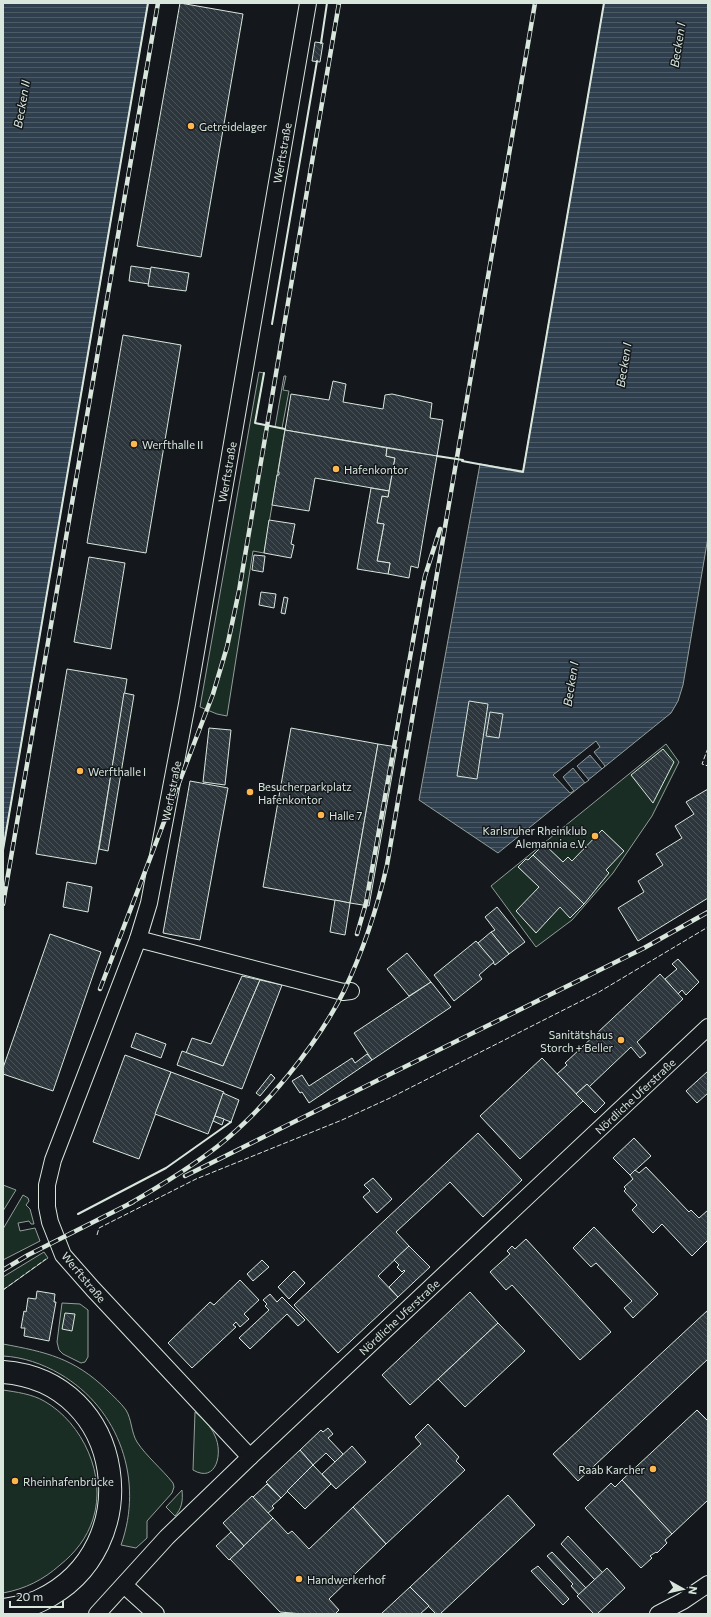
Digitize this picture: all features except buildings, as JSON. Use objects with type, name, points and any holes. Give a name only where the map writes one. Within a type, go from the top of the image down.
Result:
[{"type":"main road","points":[[3,1372],[36,1379],[53,1387],[69,1398],[84,1414],[96,1432],[106,1456],[110,1483],[110,1506],[104,1530],[95,1551],[81,1571],[62,1588],[41,1601],[18,1608],[3,1610]]},
{"type":"street","name":"Werftstraße","points":[[250,1457],[63,1255],[50,1222],[47,1185],[53,1160],[138,940],[149,903],[187,704],[308,3]]},
{"type":"street","points":[[138,940],[343,992],[351,991]]},
{"type":"street","name":"Nördliche Uferstraße","points":[[97,1614],[167,1537],[250,1457],[708,1027]]},
{"type":"street","points":[[658,1614],[708,1584]]},
{"type":"street","points":[[124,1585],[156,1614]]},
{"type":"green space","points":[[259,372],[264,373],[255,423],[275,427],[284,376],[286,376],[283,390],[289,391],[282,428],[285,429],[264,553],[253,551],[227,716],[217,714],[200,707]]},
{"type":"green space","name":"Karlsruher Rheinklub Alemannia e.V.","points":[[666,744],[679,762],[652,816],[613,873],[572,920],[536,947],[491,886]]},
{"type":"green space","points":[[3,1185],[16,1190],[3,1211]]},
{"type":"green space","points":[[23,1195],[28,1198],[29,1201],[26,1205],[30,1209],[34,1224],[31,1224],[29,1221],[18,1223],[20,1231],[35,1228],[40,1241],[3,1260],[3,1229]]},
{"type":"green space","points":[[44,1252],[48,1258],[3,1290],[3,1277]]},
{"type":"green space","points":[[62,1303],[80,1304],[88,1310],[88,1357],[85,1362],[81,1363],[63,1354],[59,1350],[57,1342]]},
{"type":"green space","points":[[3,1344],[33,1350],[71,1363],[95,1379],[126,1410],[137,1442],[145,1453],[173,1483],[174,1487],[172,1493],[147,1521],[147,1538],[136,1548],[121,1545],[127,1521],[130,1496],[128,1472],[122,1449],[112,1427],[98,1406],[81,1389],[60,1374],[40,1364],[25,1359],[3,1356]]},
{"type":"green space","points":[[3,1390],[24,1394],[44,1401],[58,1411],[70,1423],[88,1452],[94,1469],[97,1486],[97,1502],[93,1519],[84,1539],[65,1560],[54,1570],[40,1579],[19,1589],[3,1593]]},
{"type":"green space","points":[[195,1412],[209,1426],[217,1443],[218,1457],[216,1464],[213,1470],[208,1473],[201,1473],[193,1470]]},
{"type":"green space","points":[[182,1490],[182,1504],[175,1516],[166,1507]]},
{"type":"water","name":"Becken II","points":[[3,3],[148,3],[3,850]]},
{"type":"water","name":"Becken I","points":[[604,3],[708,3],[708,537],[683,685],[678,701],[671,713],[498,853],[419,800],[480,464],[523,471]]},
{"type":"pier","points":[[596,741],[600,747],[594,752],[605,766],[602,769],[590,755],[577,766],[589,780],[585,783],[573,768],[563,777],[574,791],[570,793],[553,775]]},
{"type":"railway","points":[[3,904],[158,3]]},
{"type":"railway","points":[[100,989],[213,694],[227,647],[239,591],[339,3]]},
{"type":"railway","points":[[129,1204],[197,1162],[218,1146],[254,1114],[271,1095],[305,1054],[333,1012],[351,976],[369,930],[387,865],[535,3]]},
{"type":"railway","points":[[357,934],[366,903],[425,576],[440,529]]},
{"type":"railway","points":[[185,1176],[644,948],[708,912]]},
{"type":"railway","points":[[3,1270],[28,1255],[133,1202]]},
{"type":"fence","points":[[708,748],[702,764],[708,766]]},
{"type":"fence","points":[[97,1235],[99,1228],[196,1179],[342,1120],[390,1098],[599,992],[708,927]]},
{"type":"fence","points":[[3,1290],[46,1259]]},
{"type":"wall","points":[[3,850],[148,3]]},
{"type":"wall","points":[[321,43],[327,3]]},
{"type":"wall","points":[[462,461],[523,472],[604,3]]},
{"type":"wall","points":[[272,324],[317,61]]},
{"type":"wall","points":[[264,373],[255,423],[285,429]]},
{"type":"wall","points":[[437,456],[463,461]]},
{"type":"wall","points":[[78,1214],[166,1168],[231,1122]]},
{"type":"place","name":"Getreidelager","points":[[191,126]]},
{"type":"place","name":"Werfthalle II","points":[[134,444]]},
{"type":"place","name":"Hafenkontor","points":[[336,469]]},
{"type":"place","name":"Werfthalle I","points":[[80,771]]},
{"type":"place","name":"Besucherparkplatz Hafenkontor","points":[[250,792]]},
{"type":"place","name":"Halle 7","points":[[321,815]]},
{"type":"place","name":"Karlsruher Rheinklub Alemannia e.V.","points":[[595,836]]},
{"type":"place","name":"Sanitätshaus Storch + Beller","points":[[621,1040]]},
{"type":"place","name":"Raab Karcher","points":[[653,1469]]},
{"type":"place","name":"Rheinhafenbrücke","points":[[15,1481]]},
{"type":"place","name":"Handwerkerhof","points":[[299,1579]]}]
